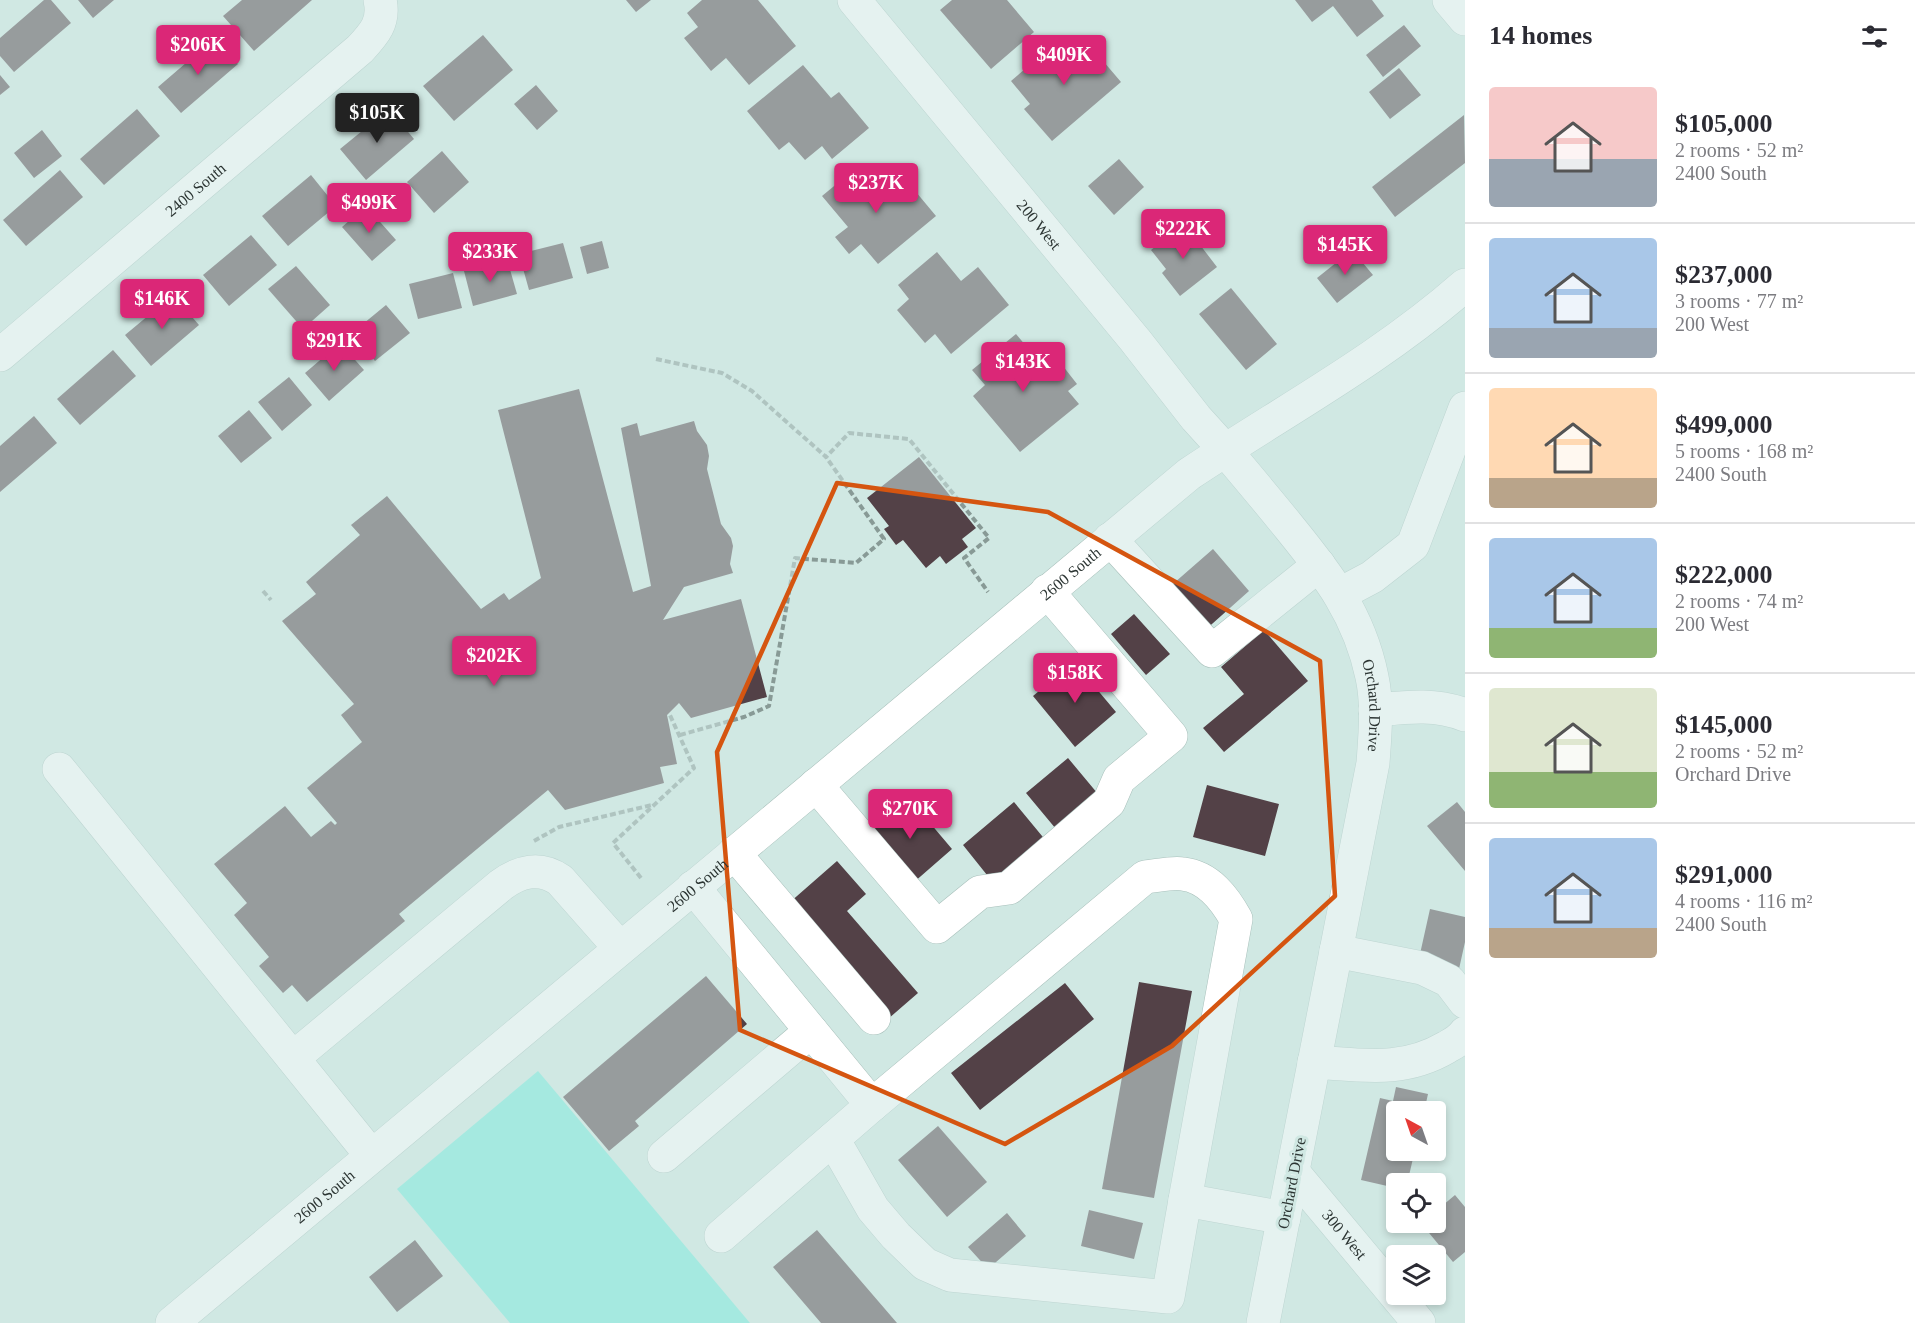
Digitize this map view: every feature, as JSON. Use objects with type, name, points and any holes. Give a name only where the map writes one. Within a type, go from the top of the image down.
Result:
[{"type":"main road","name":"200 West","points":[[854,0],[1135,340],[1196,418],[1225,450]]},
{"type":"main road","points":[[1449,0],[1465,19]]},
{"type":"main road","name":"2400 South","points":[[0,355],[360,49],[377,28],[381,7]]},
{"type":"main road","points":[[1225,450],[1366,362],[1464,287]]},
{"type":"main road","points":[[1340,594],[1372,577],[1413,545],[1465,408]]},
{"type":"main road","name":"2600 South","points":[[172,1323],[1047,591],[1189,474],[1225,450]]},
{"type":"main road","name":"Orchard Drive","points":[[1225,450],[1340,594],[1355,622],[1365,651],[1372,679],[1375,710],[1373,763],[1263,1323]]},
{"type":"main road","points":[[1110,539],[1212,651],[1319,565]]},
{"type":"main road","points":[[816,785],[937,927],[980,892],[1009,888],[1109,802],[1119,779],[1171,736],[1047,591]]},
{"type":"main road","points":[[1375,710],[1416,706],[1437,707],[1465,715]]},
{"type":"main road","points":[[59,769],[371,1155]]},
{"type":"main road","points":[[734,853],[874,1018]]},
{"type":"main road","points":[[293,1058],[501,885],[524,873],[544,872],[560,880],[620,948]]},
{"type":"main road","points":[[721,1236],[872,1105],[1145,877],[1184,874],[1209,884],[1227,903],[1236,919],[1168,1297],[950,1275],[925,1264],[896,1236],[873,1209],[833,1139]]},
{"type":"main road","points":[[693,887],[872,1105]]},
{"type":"main road","points":[[1336,951],[1422,968],[1449,981],[1465,1002]]},
{"type":"main road","points":[[664,1156],[811,1031]]},
{"type":"main road","points":[[1314,1062],[1379,1066],[1406,1065],[1439,1052],[1461,1039],[1465,1033]]},
{"type":"main road","name":"300 West","points":[[1293,1172],[1419,1323]]},
{"type":"main road","points":[[1185,1200],[1284,1218]]},
{"type":"path","points":[[656,359],[722,373],[752,391],[826,457],[884,539],[856,563],[795,558],[769,706],[744,717],[680,735]]},
{"type":"path","points":[[826,457],[849,433],[909,439],[989,538],[964,558],[988,592]]},
{"type":"path","points":[[263,591],[271,600]]},
{"type":"path","points":[[640,878],[613,843],[694,768],[669,712]]},
{"type":"path","points":[[529,844],[559,827],[653,805]]},
{"type":"highlighted area","points":[[837,483],[1048,512],[1320,661],[1335,896],[1172,1046],[1005,1144],[740,1030],[717,752]]},
{"type":"green space","points":[[538,1071],[750,1323],[510,1323],[397,1189]]},
{"type":"building","points":[[44,0],[51,0],[71,23],[14,72],[0,56],[0,38]]},
{"type":"building","points":[[78,0],[114,0],[93,18]]},
{"type":"building","points":[[242,0],[312,0],[254,51],[223,16]]},
{"type":"building","points":[[626,0],[651,0],[636,12]]},
{"type":"building","points":[[702,0],[758,0],[796,46],[749,85],[726,58],[711,71],[684,38],[698,27],[687,13]]},
{"type":"building","points":[[952,0],[1007,0],[1034,32],[991,69],[940,10]]},
{"type":"building","points":[[1295,0],[1372,0],[1384,16],[1357,37],[1333,6],[1312,22]]},
{"type":"building","points":[[1404,25],[1421,46],[1383,77],[1366,55]]},
{"type":"building","points":[[483,35],[513,70],[454,121],[423,86]]},
{"type":"building","points":[[215,38],[238,64],[181,113],[158,87]]},
{"type":"building","points":[[1058,40],[1071,54],[1086,41],[1121,82],[1052,141],[1024,109],[1030,104],[1011,81]]},
{"type":"building","points":[[803,65],[831,98],[839,92],[869,128],[832,159],[822,146],[805,160],[789,142],[779,150],[747,111]]},
{"type":"building","points":[[1399,68],[1421,95],[1390,119],[1369,92]]},
{"type":"building","points":[[0,75],[10,87],[0,95]]},
{"type":"building","points":[[536,85],[558,111],[537,130],[514,104]]},
{"type":"building","points":[[137,109],[160,136],[104,185],[80,159]]},
{"type":"building","points":[[389,109],[414,139],[366,180],[340,149]]},
{"type":"building","points":[[1464,115],[1465,163],[1395,217],[1372,187]]},
{"type":"building","points":[[42,130],[62,156],[34,178],[14,153]]},
{"type":"building","points":[[442,151],[469,182],[434,213],[407,182]]},
{"type":"building","points":[[1119,159],[1144,187],[1114,215],[1088,186]]},
{"type":"building","points":[[862,163],[888,195],[906,180],[936,216],[878,264],[861,244],[849,254],[835,237],[848,227],[822,196]]},
{"type":"building","points":[[60,170],[83,197],[26,246],[3,220]]},
{"type":"building","points":[[311,175],[336,206],[288,246],[262,216]]},
{"type":"building","points":[[366,206],[396,240],[372,261],[342,227]]},
{"type":"building","points":[[1184,224],[1217,267],[1180,296],[1162,273],[1166,269],[1151,250]]},
{"type":"building","points":[[251,235],[277,265],[229,306],[203,275]]},
{"type":"building","points":[[602,241],[609,268],[587,274],[580,247]]},
{"type":"building","points":[[563,243],[573,278],[529,290],[519,254]]},
{"type":"building","points":[[1352,250],[1373,275],[1337,303],[1317,278]]},
{"type":"building","points":[[937,252],[961,281],[978,267],[1009,305],[951,354],[935,334],[925,343],[897,310],[909,299],[898,285]]},
{"type":"building","points":[[507,259],[517,294],[473,306],[464,271]]},
{"type":"building","points":[[296,266],[330,305],[303,329],[268,289]]},
{"type":"building","points":[[453,273],[462,308],[418,319],[409,284]]},
{"type":"building","points":[[1231,288],[1277,344],[1246,370],[1199,314]]},
{"type":"building","points":[[173,295],[199,325],[151,366],[125,335]]},
{"type":"building","points":[[386,305],[410,333],[375,361],[352,333]]},
{"type":"building","points":[[1016,334],[1047,371],[1059,361],[1077,384],[1068,391],[1079,404],[1020,452],[973,396],[985,385],[972,370]]},
{"type":"building","points":[[340,343],[364,370],[329,401],[305,373]]},
{"type":"building","points":[[113,350],[136,376],[80,425],[57,399]]},
{"type":"building","points":[[289,377],[312,405],[282,431],[258,402]]},
{"type":"building","points":[[579,389],[633,592],[651,586],[621,428],[637,423],[640,436],[694,421],[697,431],[707,445],[709,456],[707,469],[721,524],[731,538],[733,546],[730,564],[733,573],[684,587],[663,620],[741,599],[767,697],[691,718],[679,703],[667,715],[677,764],[660,767],[664,783],[565,810],[548,790],[399,914],[405,921],[307,1002],[292,985],[283,993],[259,966],[269,957],[234,915],[247,903],[214,864],[285,806],[311,837],[331,821],[335,825],[337,823],[307,788],[362,742],[341,715],[354,704],[282,621],[316,594],[306,582],[360,535],[351,525],[387,496],[481,609],[504,593],[509,600],[541,578],[498,410]]},
{"type":"building","points":[[249,410],[272,438],[241,463],[218,436]]},
{"type":"building","points":[[34,416],[57,443],[0,492],[0,446]]},
{"type":"building","points":[[919,457],[976,528],[962,539],[968,547],[946,564],[940,556],[926,568],[903,540],[896,545],[884,529],[889,526],[867,498]]},
{"type":"building","points":[[1213,549],[1249,591],[1203,632],[1166,590]]},
{"type":"building","points":[[1134,614],[1170,654],[1146,675],[1111,634]]},
{"type":"building","points":[[1264,630],[1308,681],[1224,752],[1203,728],[1244,694],[1221,667]]},
{"type":"building","points":[[1074,662],[1116,712],[1075,747],[1033,696]]},
{"type":"building","points":[[1068,758],[1098,794],[1056,829],[1026,793]]},
{"type":"building","points":[[1207,785],[1279,804],[1265,856],[1193,837]]},
{"type":"building","points":[[908,797],[952,849],[913,883],[868,832]]},
{"type":"building","points":[[1014,802],[1047,842],[995,885],[963,845]]},
{"type":"building","points":[[1457,802],[1465,812],[1465,871],[1427,826]]},
{"type":"building","points":[[837,861],[866,894],[847,911],[918,993],[888,1019],[789,903]]},
{"type":"building","points":[[1430,909],[1465,917],[1465,942],[1459,969],[1439,964],[1440,958],[1420,954]]},
{"type":"building","points":[[706,976],[747,1024],[635,1121],[639,1126],[609,1151],[563,1097]]},
{"type":"building","points":[[1139,982],[1192,991],[1154,1198],[1102,1189]]},
{"type":"building","points":[[1065,983],[1094,1019],[980,1110],[951,1073]]},
{"type":"building","points":[[1396,1087],[1428,1094],[1426,1101],[1393,1101]]},
{"type":"building","points":[[1380,1098],[1393,1101],[1386,1101],[1386,1161],[1412,1161],[1410,1173],[1386,1173],[1386,1186],[1361,1180]]},
{"type":"building","points":[[938,1126],[987,1182],[947,1217],[898,1160]]},
{"type":"building","points":[[1455,1195],[1465,1207],[1465,1252],[1453,1262],[1446,1254],[1446,1245],[1439,1245],[1429,1233],[1446,1233],[1446,1203]]},
{"type":"building","points":[[1089,1210],[1143,1223],[1134,1259],[1081,1246]]},
{"type":"building","points":[[1007,1213],[1026,1236],[988,1269],[968,1247]]},
{"type":"building","points":[[817,1230],[897,1323],[821,1323],[773,1267]]},
{"type":"building","points":[[415,1240],[443,1276],[397,1312],[369,1277]]}]
